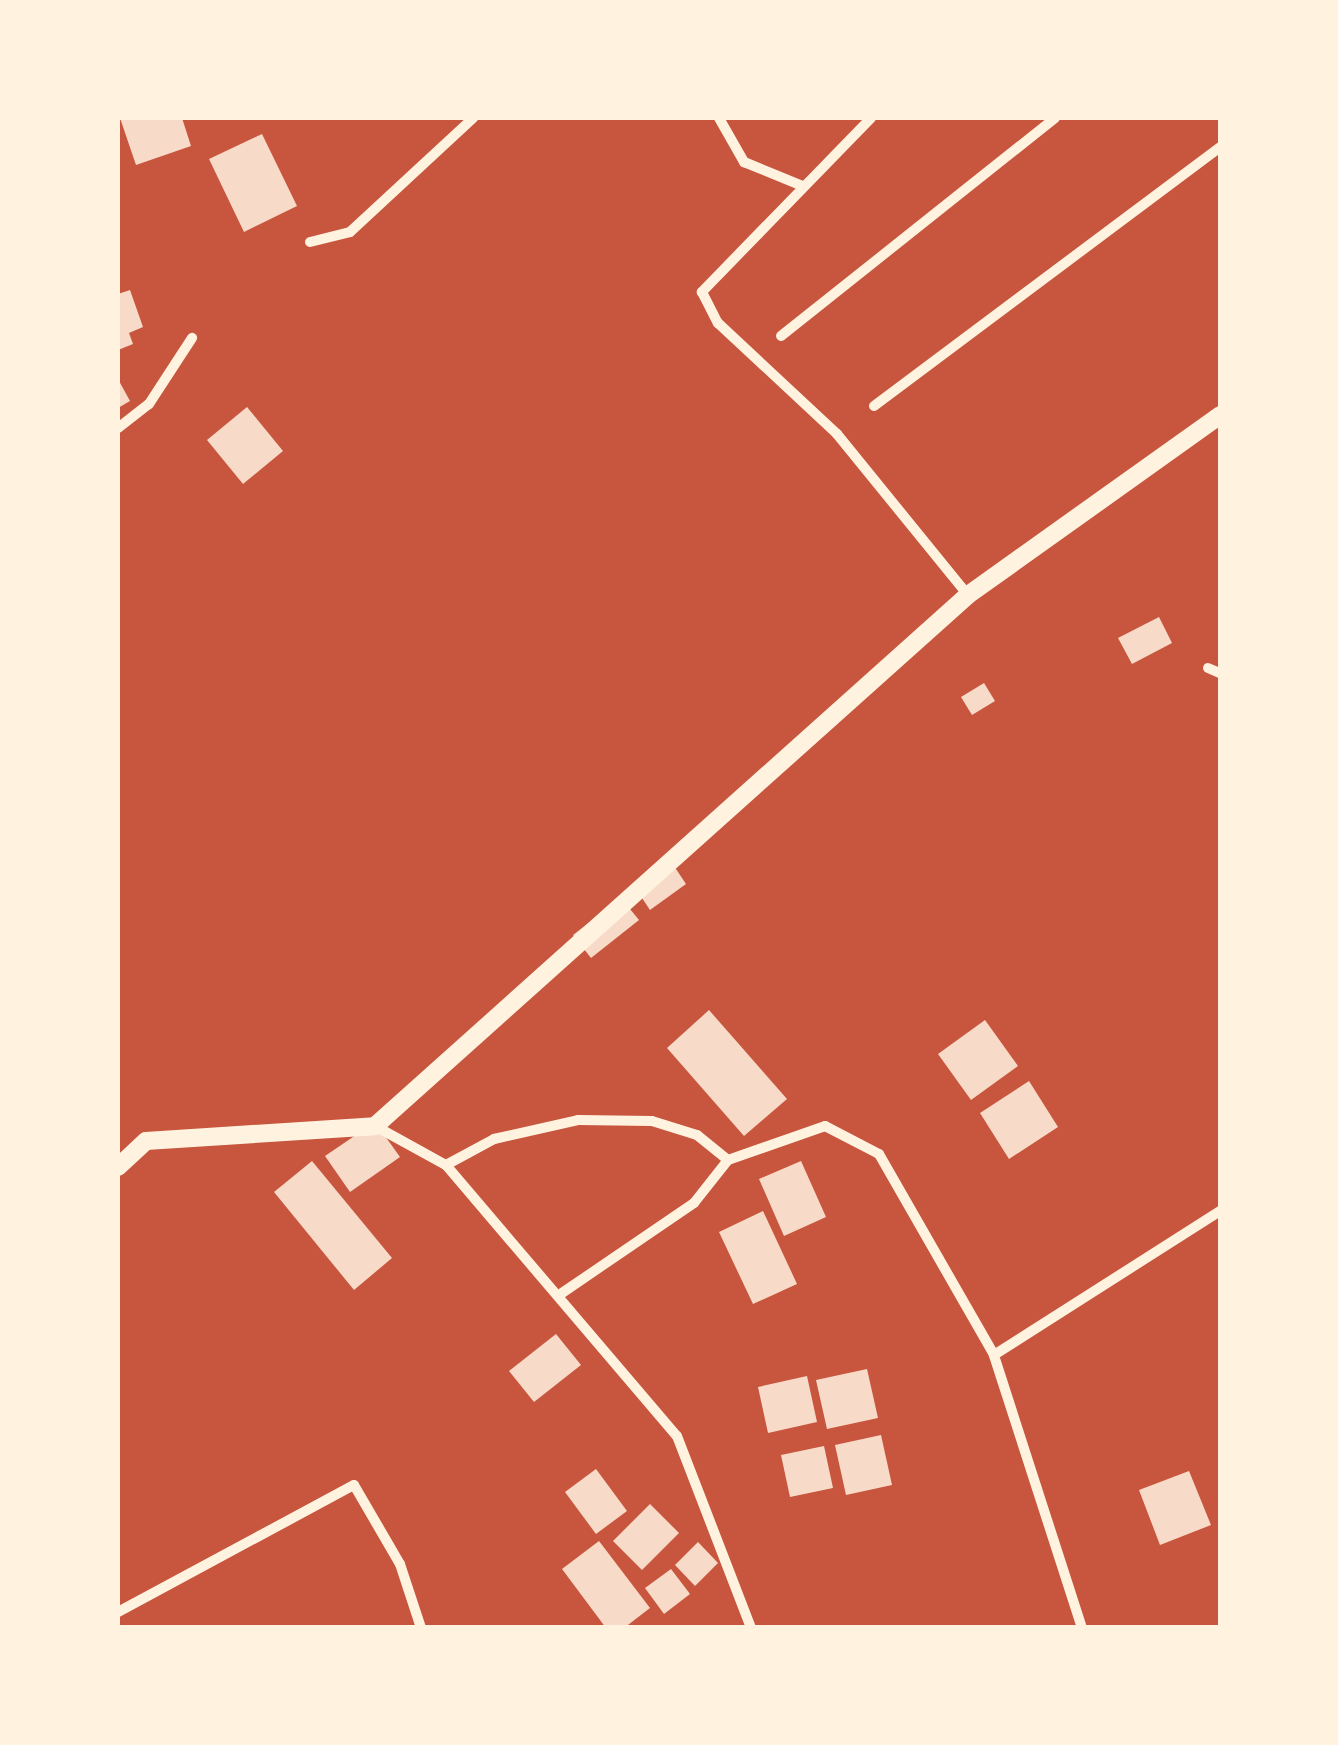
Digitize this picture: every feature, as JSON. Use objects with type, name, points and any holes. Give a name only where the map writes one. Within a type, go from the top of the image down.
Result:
[{"type":"street","points":[[310,242],[350,232],[473,118]]},
{"type":"street","points":[[718,118],[744,162],[800,185]]},
{"type":"street","points":[[872,118],[800,185],[702,292],[718,323],[838,434],[968,595]]},
{"type":"street","points":[[781,336],[1055,118]]},
{"type":"street","points":[[874,406],[1220,147]]},
{"type":"street","points":[[118,428],[149,404],[192,338]]},
{"type":"street","points":[[375,1126],[968,595],[1220,415]]},
{"type":"street","points":[[1208,668],[1220,673]]},
{"type":"street","points":[[446,1165],[494,1139],[578,1120],[652,1121],[697,1136],[728,1160]]},
{"type":"street","points":[[118,1167],[146,1141],[375,1126],[446,1165],[562,1294],[677,1436],[751,1628]]},
{"type":"street","points":[[562,1294],[694,1203],[728,1160],[825,1126],[879,1154],[994,1355],[1082,1628]]},
{"type":"street","points":[[994,1355],[1220,1211]]},
{"type":"street","points":[[118,1612],[354,1485],[400,1564],[421,1628]]},
{"type":"building","points":[[120,118],[182,118],[191,146],[136,165]]},
{"type":"building","points":[[262,134],[297,206],[244,232],[209,159]]},
{"type":"building","points":[[130,290],[143,327],[129,333],[133,344],[118,350],[118,294]]},
{"type":"building","points":[[118,379],[130,401],[118,408]]},
{"type":"building","points":[[247,407],[283,451],[243,484],[207,440]]},
{"type":"building","points":[[1159,617],[1172,643],[1132,664],[1118,638]]},
{"type":"building","points":[[984,683],[995,701],[972,715],[961,697]]},
{"type":"building","points":[[670,860],[686,884],[650,910],[634,886]]},
{"type":"building","points":[[621,898],[639,920],[591,958],[573,935]]},
{"type":"building","points":[[709,1010],[787,1099],[744,1136],[667,1048]]},
{"type":"building","points":[[985,1020],[1018,1066],[971,1100],[938,1054]]},
{"type":"building","points":[[1029,1081],[1058,1127],[1009,1159],[980,1113]]},
{"type":"building","points":[[375,1122],[400,1157],[350,1192],[325,1156]]},
{"type":"building","points":[[312,1161],[392,1258],[354,1290],[274,1192]]},
{"type":"building","points":[[801,1161],[826,1217],[784,1236],[759,1179]]},
{"type":"building","points":[[763,1211],[797,1284],[753,1304],[719,1232]]},
{"type":"building","points":[[556,1334],[581,1365],[534,1402],[509,1371]]},
{"type":"building","points":[[867,1369],[878,1418],[827,1429],[816,1380]]},
{"type":"building","points":[[807,1376],[817,1422],[768,1433],[758,1387]]},
{"type":"building","points":[[881,1435],[892,1485],[846,1495],[835,1445]]},
{"type":"building","points":[[824,1446],[833,1488],[790,1497],[781,1455]]},
{"type":"building","points":[[596,1469],[627,1511],[596,1534],[565,1492]]},
{"type":"building","points":[[1189,1471],[1211,1525],[1160,1545],[1139,1490]]},
{"type":"building","points":[[650,1504],[679,1533],[642,1570],[613,1541]]},
{"type":"building","points":[[599,1541],[650,1608],[624,1628],[606,1628],[562,1569]]},
{"type":"building","points":[[698,1542],[718,1563],[695,1586],[675,1565]]},
{"type":"building","points":[[671,1569],[690,1594],[664,1614],[645,1588]]}]
